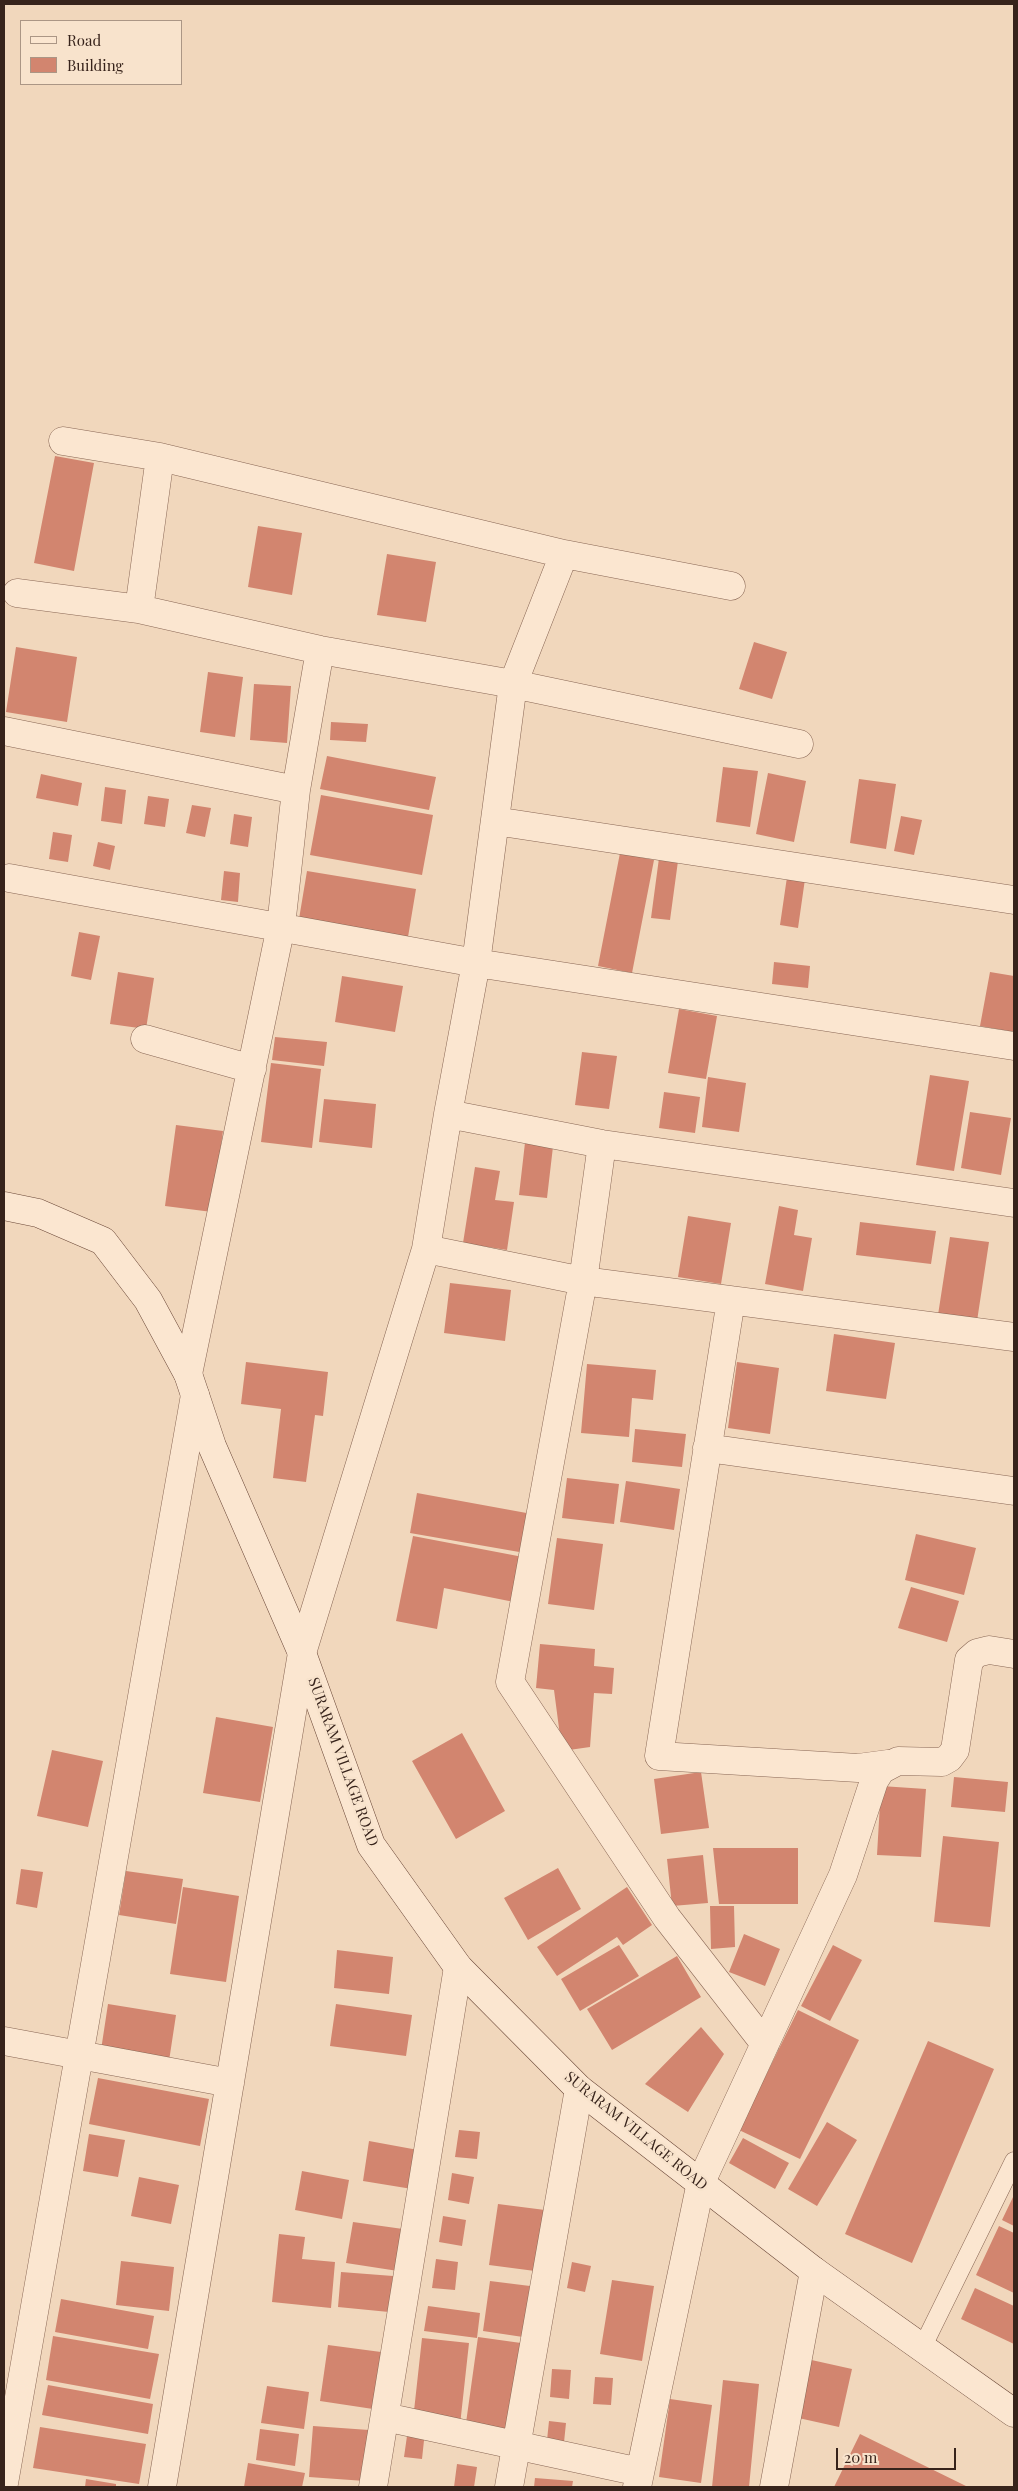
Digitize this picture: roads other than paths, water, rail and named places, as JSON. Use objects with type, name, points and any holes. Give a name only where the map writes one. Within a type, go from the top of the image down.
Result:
[{"type":"street","points":[[63,441],[160,457],[564,554],[731,586]]},
{"type":"street","points":[[140,609],[160,457]]},
{"type":"street","points":[[162,2487],[302,1652],[426,1249],[448,1114],[476,963],[513,684],[564,554]]},
{"type":"street","points":[[17,593],[140,609],[320,650],[513,684],[799,744]]},
{"type":"street","points":[[4,2483],[79,2056],[192,1384],[281,926],[296,790],[320,650]]},
{"type":"street","points":[[4,731],[296,790]]},
{"type":"street","points":[[495,821],[1014,900]]},
{"type":"street","points":[[9,878],[476,963],[1014,1046]]},
{"type":"street","points":[[145,1039],[252,1069]]},
{"type":"street","points":[[448,1114],[602,1144],[1014,1203]]},
{"type":"street","points":[[602,1144],[583,1281],[510,1682],[667,1918],[765,2044]]},
{"type":"street","name":"SURARAM VILLAGE ROAD","points":[[4,1206],[38,1213],[103,1241],[148,1300],[192,1384],[212,1446],[302,1652],[371,1845],[458,1967],[579,2089],[814,2270],[1014,2413]]},
{"type":"street","points":[[426,1249],[583,1281],[1014,1336]]},
{"type":"street","points":[[731,1300],[659,1756],[858,1768],[898,1761],[942,1762],[949,1758],[955,1750],[970,1660],[977,1652],[988,1650],[1014,1654]]},
{"type":"street","points":[[707,1448],[1014,1491]]},
{"type":"street","points":[[385,2417],[516,2445],[638,2480],[701,2182],[843,1875],[874,1781],[881,1770],[888,1764]]},
{"type":"street","points":[[373,2487],[458,1967]]},
{"type":"street","points":[[4,2042],[230,2084]]},
{"type":"street","points":[[509,2487],[579,2089]]},
{"type":"street","points":[[774,2487],[814,2270]]},
{"type":"lane","points":[[922,2348],[1014,2161]]}]
